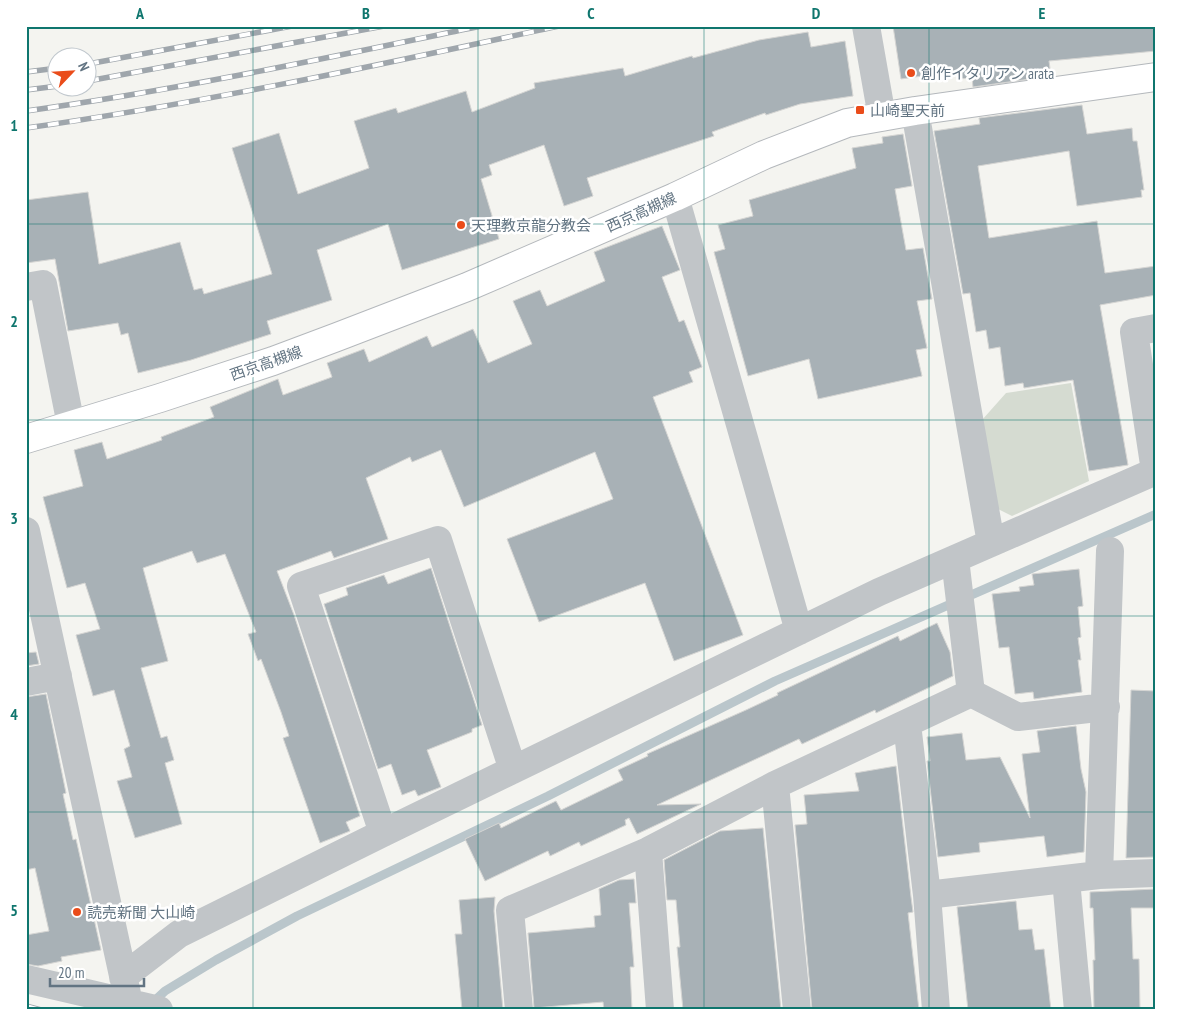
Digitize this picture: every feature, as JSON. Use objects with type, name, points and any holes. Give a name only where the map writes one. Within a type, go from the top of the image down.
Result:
[{"type":"main road","name":"西京高槻線","points":[[26,439],[217,380],[321,343],[467,287],[815,134],[847,123],[915,111],[1156,77]]},
{"type":"street","points":[[866,26],[882,117]]},
{"type":"street","points":[[915,111],[991,543]]},
{"type":"street","points":[[675,197],[800,631]]},
{"type":"street","points":[[26,287],[43,284],[71,425]]},
{"type":"street","points":[[126,990],[179,934],[383,832],[879,592],[956,572],[991,543],[1156,471],[1134,332],[1156,328]]},
{"type":"street","points":[[26,531],[126,990]]},
{"type":"street","points":[[383,832],[301,586],[438,540],[513,770]]},
{"type":"street","points":[[1099,875],[1110,551]]},
{"type":"street","points":[[956,572],[971,694]]},
{"type":"street","points":[[26,682],[58,676]]},
{"type":"street","points":[[971,694],[1018,717],[1106,707]]},
{"type":"street","points":[[519,1010],[510,910],[648,851],[775,785],[971,694]]},
{"type":"street","points":[[907,724],[927,895],[936,1010]]},
{"type":"street","points":[[775,785],[796,1010]]},
{"type":"street","points":[[648,851],[660,1010]]},
{"type":"street","points":[[927,895],[1099,875],[1156,873]]},
{"type":"street","points":[[1066,880],[1078,1010]]},
{"type":"street","points":[[26,979],[126,990],[159,1010]]},
{"type":"shaded area","points":[[1071,383],[1089,481],[1012,516],[998,509],[982,420],[1006,393]]},
{"type":"building","points":[[893,26],[1156,26],[1156,51],[1049,61],[1051,76],[973,87],[972,78],[958,79],[957,71],[901,79]]},
{"type":"building","points":[[808,32],[811,47],[845,41],[853,96],[800,104],[766,115],[765,113],[712,132],[714,136],[587,178],[593,196],[564,206],[544,145],[489,165],[492,175],[481,179],[499,239],[402,270],[388,224],[317,250],[332,300],[267,321],[271,334],[191,360],[138,373],[128,333],[121,335],[118,323],[68,331],[55,259],[26,263],[26,200],[88,192],[99,264],[180,242],[194,290],[202,288],[204,294],[272,274],[232,148],[279,133],[298,194],[369,168],[354,121],[396,108],[398,113],[466,91],[472,112],[535,88],[534,83],[623,68],[625,76],[692,56],[693,58],[759,40]]},
{"type":"building","points":[[1082,105],[1087,134],[1132,128],[1133,141],[1137,141],[1144,190],[1141,190],[1142,197],[1077,206],[1069,151],[978,166],[989,238],[1097,221],[1105,273],[1156,266],[1156,295],[1100,305],[1128,465],[1089,471],[1073,380],[1024,388],[1023,383],[1005,386],[1000,347],[989,349],[986,330],[976,332],[970,293],[963,294],[934,131],[980,124],[979,118]]},
{"type":"building","points":[[903,134],[912,186],[895,189],[906,250],[923,248],[932,299],[917,301],[927,348],[916,350],[922,376],[818,399],[809,359],[748,376],[714,252],[725,249],[718,225],[753,216],[749,200],[856,168],[852,148],[883,143],[882,137]]},
{"type":"building","points":[[662,226],[680,270],[662,277],[679,322],[684,320],[702,367],[689,372],[693,382],[653,397],[743,635],[674,661],[645,583],[539,622],[507,539],[613,499],[595,452],[464,507],[441,450],[412,462],[410,457],[366,478],[388,539],[334,558],[331,551],[277,571],[294,615],[360,816],[346,822],[350,831],[320,843],[283,738],[289,736],[281,712],[261,659],[258,661],[248,634],[256,632],[225,554],[197,563],[192,551],[143,568],[168,661],[141,668],[161,738],[167,736],[174,760],[165,763],[182,824],[135,838],[117,781],[132,777],[124,749],[130,746],[114,690],[93,696],[76,635],[100,629],[85,583],[67,588],[43,497],[83,486],[74,450],[102,442],[107,459],[162,440],[161,437],[214,417],[210,407],[278,379],[283,395],[332,377],[327,363],[364,349],[369,362],[427,336],[432,347],[473,329],[488,363],[532,344],[513,301],[540,290],[547,306],[605,281],[594,252]]},
{"type":"building","points":[[431,568],[482,725],[472,729],[472,732],[427,750],[441,787],[418,796],[415,790],[402,795],[391,764],[378,769],[324,604],[348,595],[346,588],[384,575],[388,584]]},
{"type":"building","points":[[1079,569],[1083,606],[1078,607],[1081,637],[1078,638],[1081,660],[1078,660],[1082,692],[1034,699],[1033,692],[1015,694],[1009,647],[999,648],[992,594],[1020,591],[1019,587],[1034,585],[1032,574]]},
{"type":"building","points":[[937,623],[950,652],[953,676],[876,713],[875,710],[802,744],[799,739],[657,805],[701,804],[637,834],[629,818],[625,820],[626,825],[581,846],[579,842],[550,856],[548,851],[485,881],[465,839],[499,823],[501,828],[556,801],[561,810],[623,780],[618,770],[648,756],[647,754],[778,695],[777,693],[898,636],[900,641]]},
{"type":"building","points":[[36,652],[39,664],[26,666],[26,653]]},
{"type":"building","points":[[1131,690],[1156,691],[1156,857],[1126,858]]},
{"type":"building","points":[[46,694],[66,793],[63,794],[73,840],[76,839],[101,950],[61,957],[62,961],[38,966],[26,964],[26,935],[49,931],[35,868],[26,870],[26,697]]},
{"type":"building","points":[[1076,726],[1086,792],[1084,852],[1047,857],[1044,836],[979,843],[980,852],[938,857],[927,761],[930,761],[927,737],[962,733],[966,760],[1000,757],[1030,818],[1022,754],[1040,752],[1037,731]]},
{"type":"building","points":[[896,766],[913,912],[908,913],[919,1010],[812,1010],[795,825],[807,824],[804,795],[859,791],[855,773]]},
{"type":"building","points":[[763,828],[781,1010],[683,1010],[677,947],[680,947],[676,900],[667,900],[664,860],[720,831]]},
{"type":"building","points":[[634,879],[636,903],[629,903],[634,967],[630,967],[632,1010],[604,1010],[603,1002],[534,1008],[528,933],[595,927],[594,916],[601,915],[599,889],[619,880]]},
{"type":"building","points":[[1156,889],[1156,908],[1131,908],[1133,959],[1139,959],[1140,1010],[1094,1010],[1093,960],[1095,960],[1093,908],[1090,908],[1090,892]]},
{"type":"building","points":[[495,897],[494,911],[503,1010],[462,1010],[455,934],[462,934],[459,900]]},
{"type":"building","points":[[1016,901],[1019,930],[1032,929],[1035,950],[1044,949],[1051,1010],[968,1010],[957,907]]},
{"type":"waterway","points":[[151,1004],[165,991],[216,960],[297,916],[548,796],[775,681],[1156,514]]},
{"type":"railway","points":[[98,62],[292,26]]},
{"type":"railway","points":[[98,79],[384,26]]},
{"type":"railway","points":[[26,111],[197,83],[481,26]]},
{"type":"railway","points":[[26,128],[227,95],[559,26]]},
{"type":"railway","points":[[26,72],[48,69]]},
{"type":"railway","points":[[26,90],[48,87]]},
{"type":"railway","points":[[26,1006],[41,1010]]},
{"type":"place","name":"創作イタリアン arata","points":[[911,73]]},
{"type":"place","name":"山崎聖天前","points":[[860,110]]},
{"type":"place","name":"天理教京龍分教会","points":[[461,225]]},
{"type":"place","name":"読売新聞 大山崎","points":[[77,912]]}]
